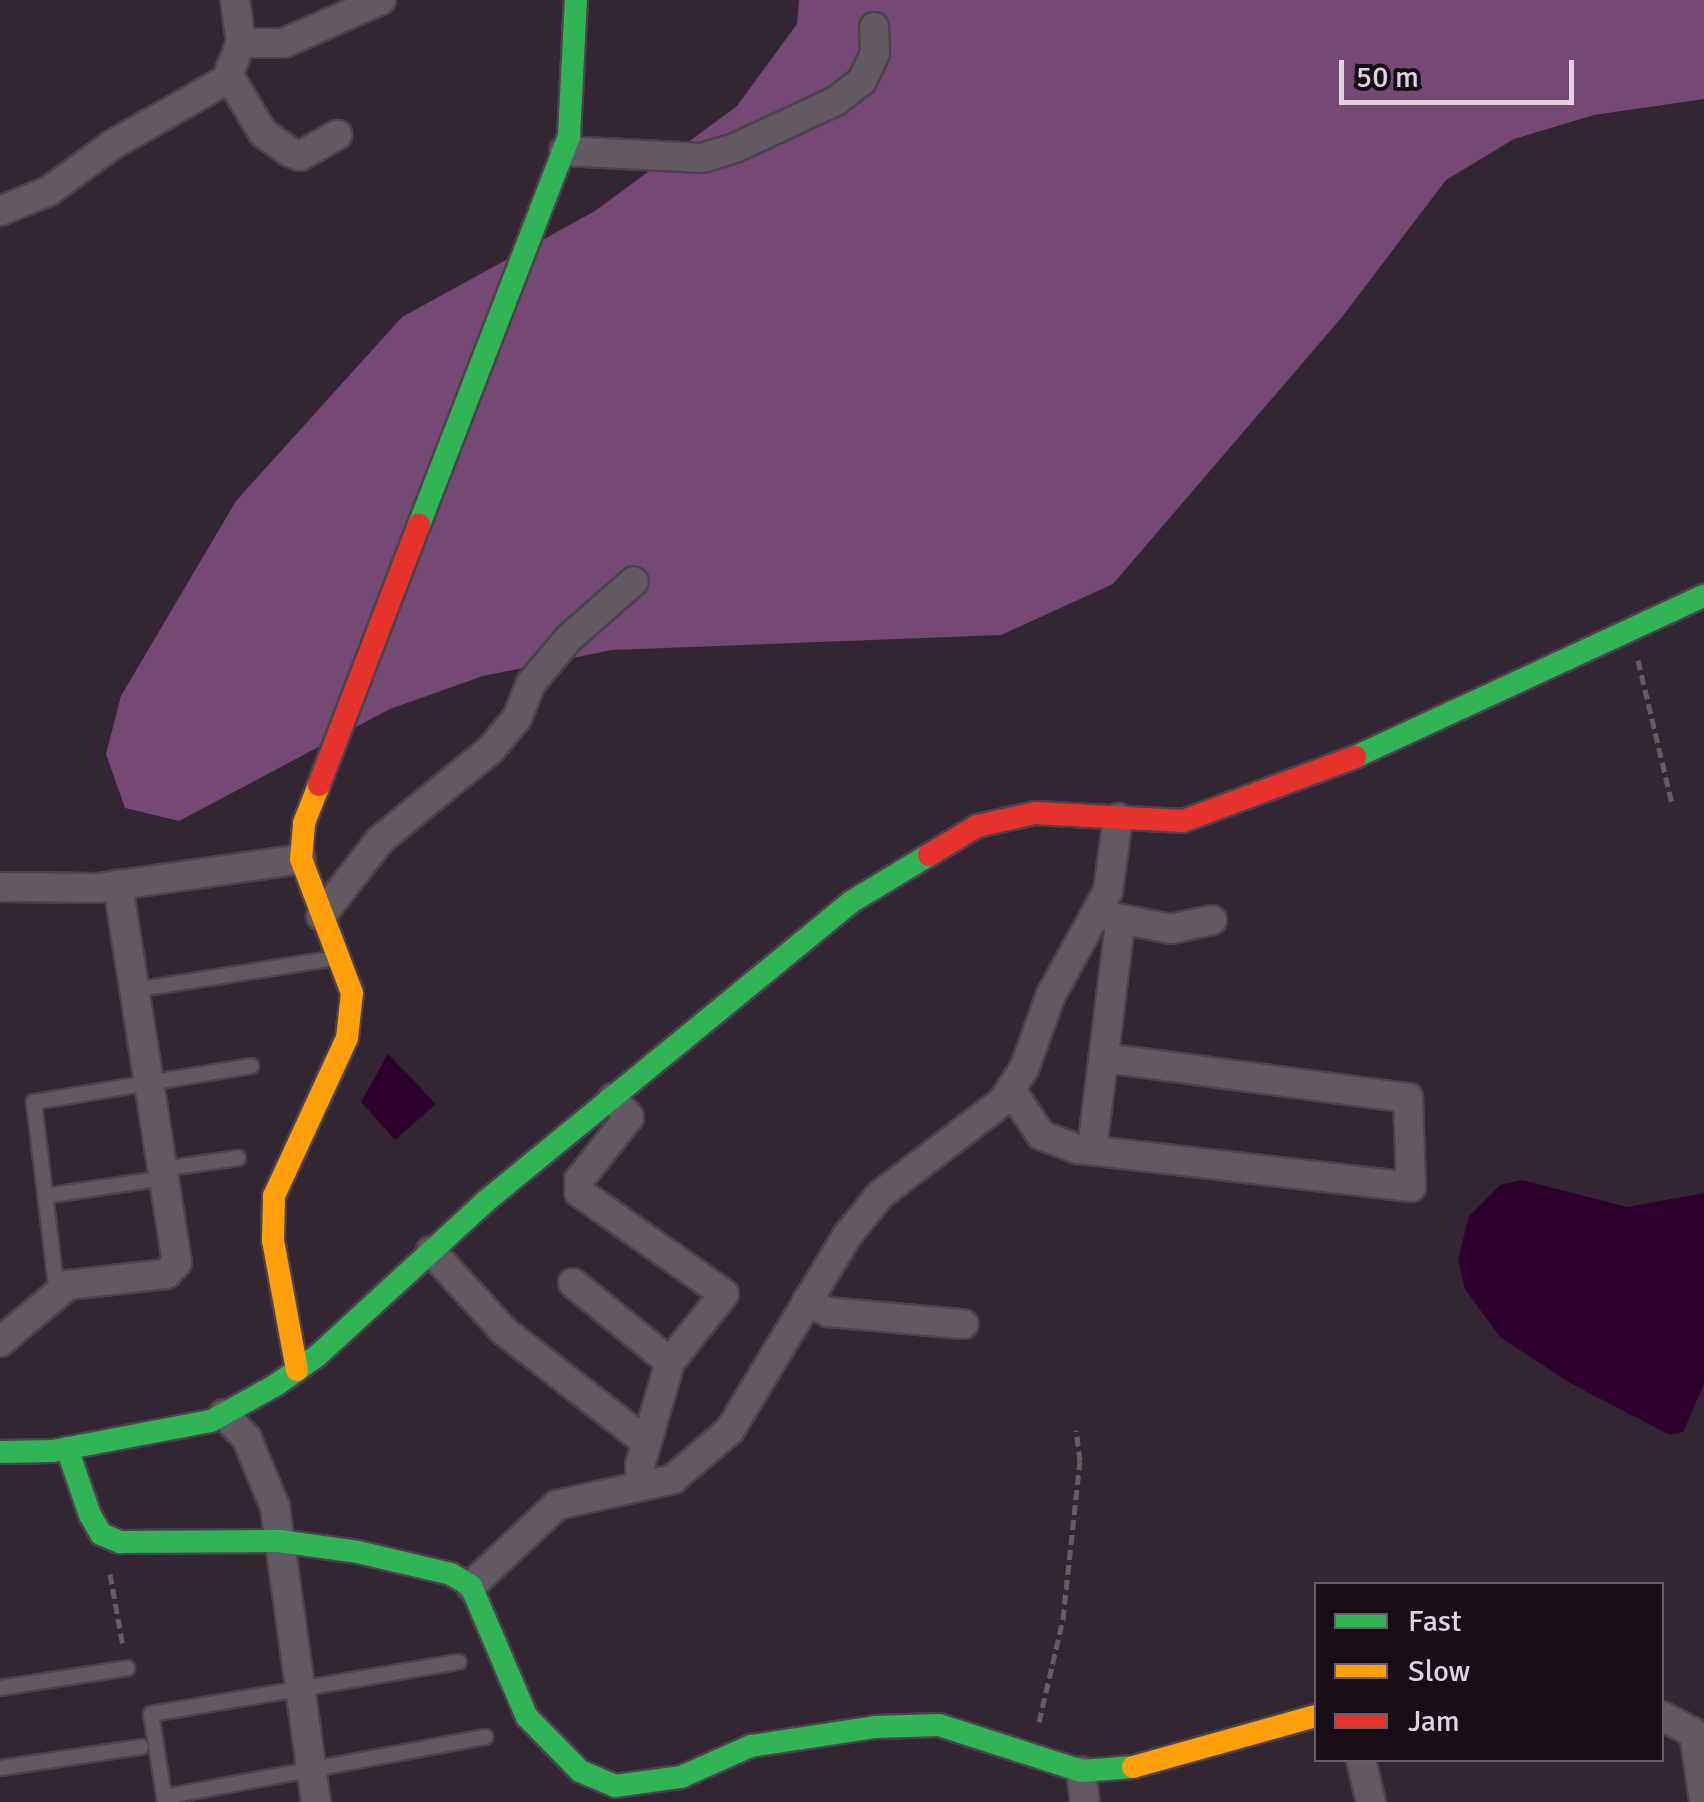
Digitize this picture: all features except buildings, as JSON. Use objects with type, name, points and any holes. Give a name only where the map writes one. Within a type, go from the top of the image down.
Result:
[{"type":"street","points":[[0,211],[49,190],[112,145],[230,76],[241,42],[235,0]]},
{"type":"street","points":[[241,42],[284,43],[381,0]]},
{"type":"street","points":[[296,1370],[272,1240],[274,1196],[347,1038],[352,993],[302,860],[304,823],[564,151],[574,108],[576,0]]},
{"type":"street","points":[[564,151],[702,158],[735,148],[836,101],[862,81],[874,52],[874,28]]},
{"type":"street","points":[[230,76],[263,132],[290,152],[300,156],[337,136]]},
{"type":"street","points":[[321,916],[380,840],[491,749],[517,718],[531,684],[570,638],[634,581]]},
{"type":"street","points":[[0,1452],[67,1448],[224,1414],[296,1370],[430,1251],[851,902],[976,826],[1035,813],[1183,821],[1308,778],[1704,596]]},
{"type":"street","points":[[1092,1149],[1105,1058],[1108,891],[1118,818]]},
{"type":"street","points":[[0,887],[118,885],[302,860]]},
{"type":"street","points":[[0,1342],[68,1285],[166,1274],[177,1262],[118,885]]},
{"type":"street","points":[[1109,916],[1171,929],[1212,920]]},
{"type":"street","points":[[471,1586],[557,1505],[673,1479],[730,1430],[807,1301],[880,1195],[1011,1090],[1051,995],[1109,916]]},
{"type":"street","points":[[1011,1090],[1041,1135],[1092,1149],[1411,1187],[1414,1175],[1408,1098],[1105,1058]]},
{"type":"street","points":[[612,1098],[629,1118],[579,1180],[579,1192],[724,1294],[670,1362],[646,1442],[641,1484]]},
{"type":"street","points":[[430,1251],[504,1331],[646,1442]]},
{"type":"street","points":[[573,1283],[670,1362]]},
{"type":"street","points":[[807,1301],[828,1312],[963,1324]]},
{"type":"street","points":[[224,1414],[247,1439],[276,1508],[316,1802]]},
{"type":"street","points":[[67,1448],[101,1534],[145,1544],[279,1541],[358,1552],[450,1574],[471,1586],[527,1717],[580,1771],[618,1794],[667,1792],[751,1746],[875,1727],[939,1725],[1081,1771],[1150,1764],[1314,1717]]},
{"type":"street","points":[[1664,1717],[1699,1728],[1704,1801]]},
{"type":"street","points":[[1362,1762],[1372,1802]]},
{"type":"street","points":[[1081,1771],[1085,1802]]},
{"type":"lane","points":[[134,990],[337,958]]},
{"type":"lane","points":[[57,1294],[34,1102],[251,1066]]},
{"type":"lane","points":[[46,1196],[238,1158]]},
{"type":"lane","points":[[459,1662],[151,1714],[165,1800],[485,1737]]},
{"type":"lane","points":[[0,1688],[127,1668]]},
{"type":"lane","points":[[0,1768],[141,1747]]},
{"type":"path","points":[[1627,629],[1672,804]]},
{"type":"path","points":[[1031,1754],[1062,1619],[1080,1460],[1076,1430]]},
{"type":"shaded area","points":[[799,0],[1704,0],[1704,99],[1594,115],[1514,139],[1446,180],[1342,317],[1113,584],[1001,635],[612,650],[483,676],[390,709],[179,821],[125,808],[106,754],[121,696],[236,501],[402,317],[595,211],[737,106],[797,24]]},
{"type":"shaded area","points":[[388,1054],[436,1104],[395,1140],[361,1102]]},
{"type":"shaded area","points":[[1522,1180],[1627,1207],[1704,1193],[1704,1384],[1683,1432],[1670,1435],[1570,1383],[1500,1337],[1465,1289],[1458,1260],[1469,1216],[1500,1185]]},
{"type":"traffic: fast","points":[[419,525],[569,136],[576,0]]},
{"type":"traffic: fast","points":[[1355,757],[1704,596]]},
{"type":"traffic: fast","points":[[0,1452],[53,1451],[211,1421],[276,1385],[317,1356],[486,1201],[851,902],[929,855]]},
{"type":"traffic: fast","points":[[67,1448],[90,1515],[101,1534],[120,1542],[279,1541],[358,1552],[451,1574],[471,1586],[527,1717],[580,1771],[615,1786],[681,1777],[751,1746],[875,1727],[939,1725],[1081,1771],[1133,1767]]},
{"type":"traffic: slow","points":[[297,1370],[273,1240],[274,1196],[347,1038],[352,993],[301,859],[304,823],[319,785]]},
{"type":"traffic: slow","points":[[1133,1767],[1314,1717]]},
{"type":"traffic: jam","points":[[319,785],[419,525]]},
{"type":"traffic: jam","points":[[929,855],[977,826],[1035,813],[1183,821],[1355,757]]}]
